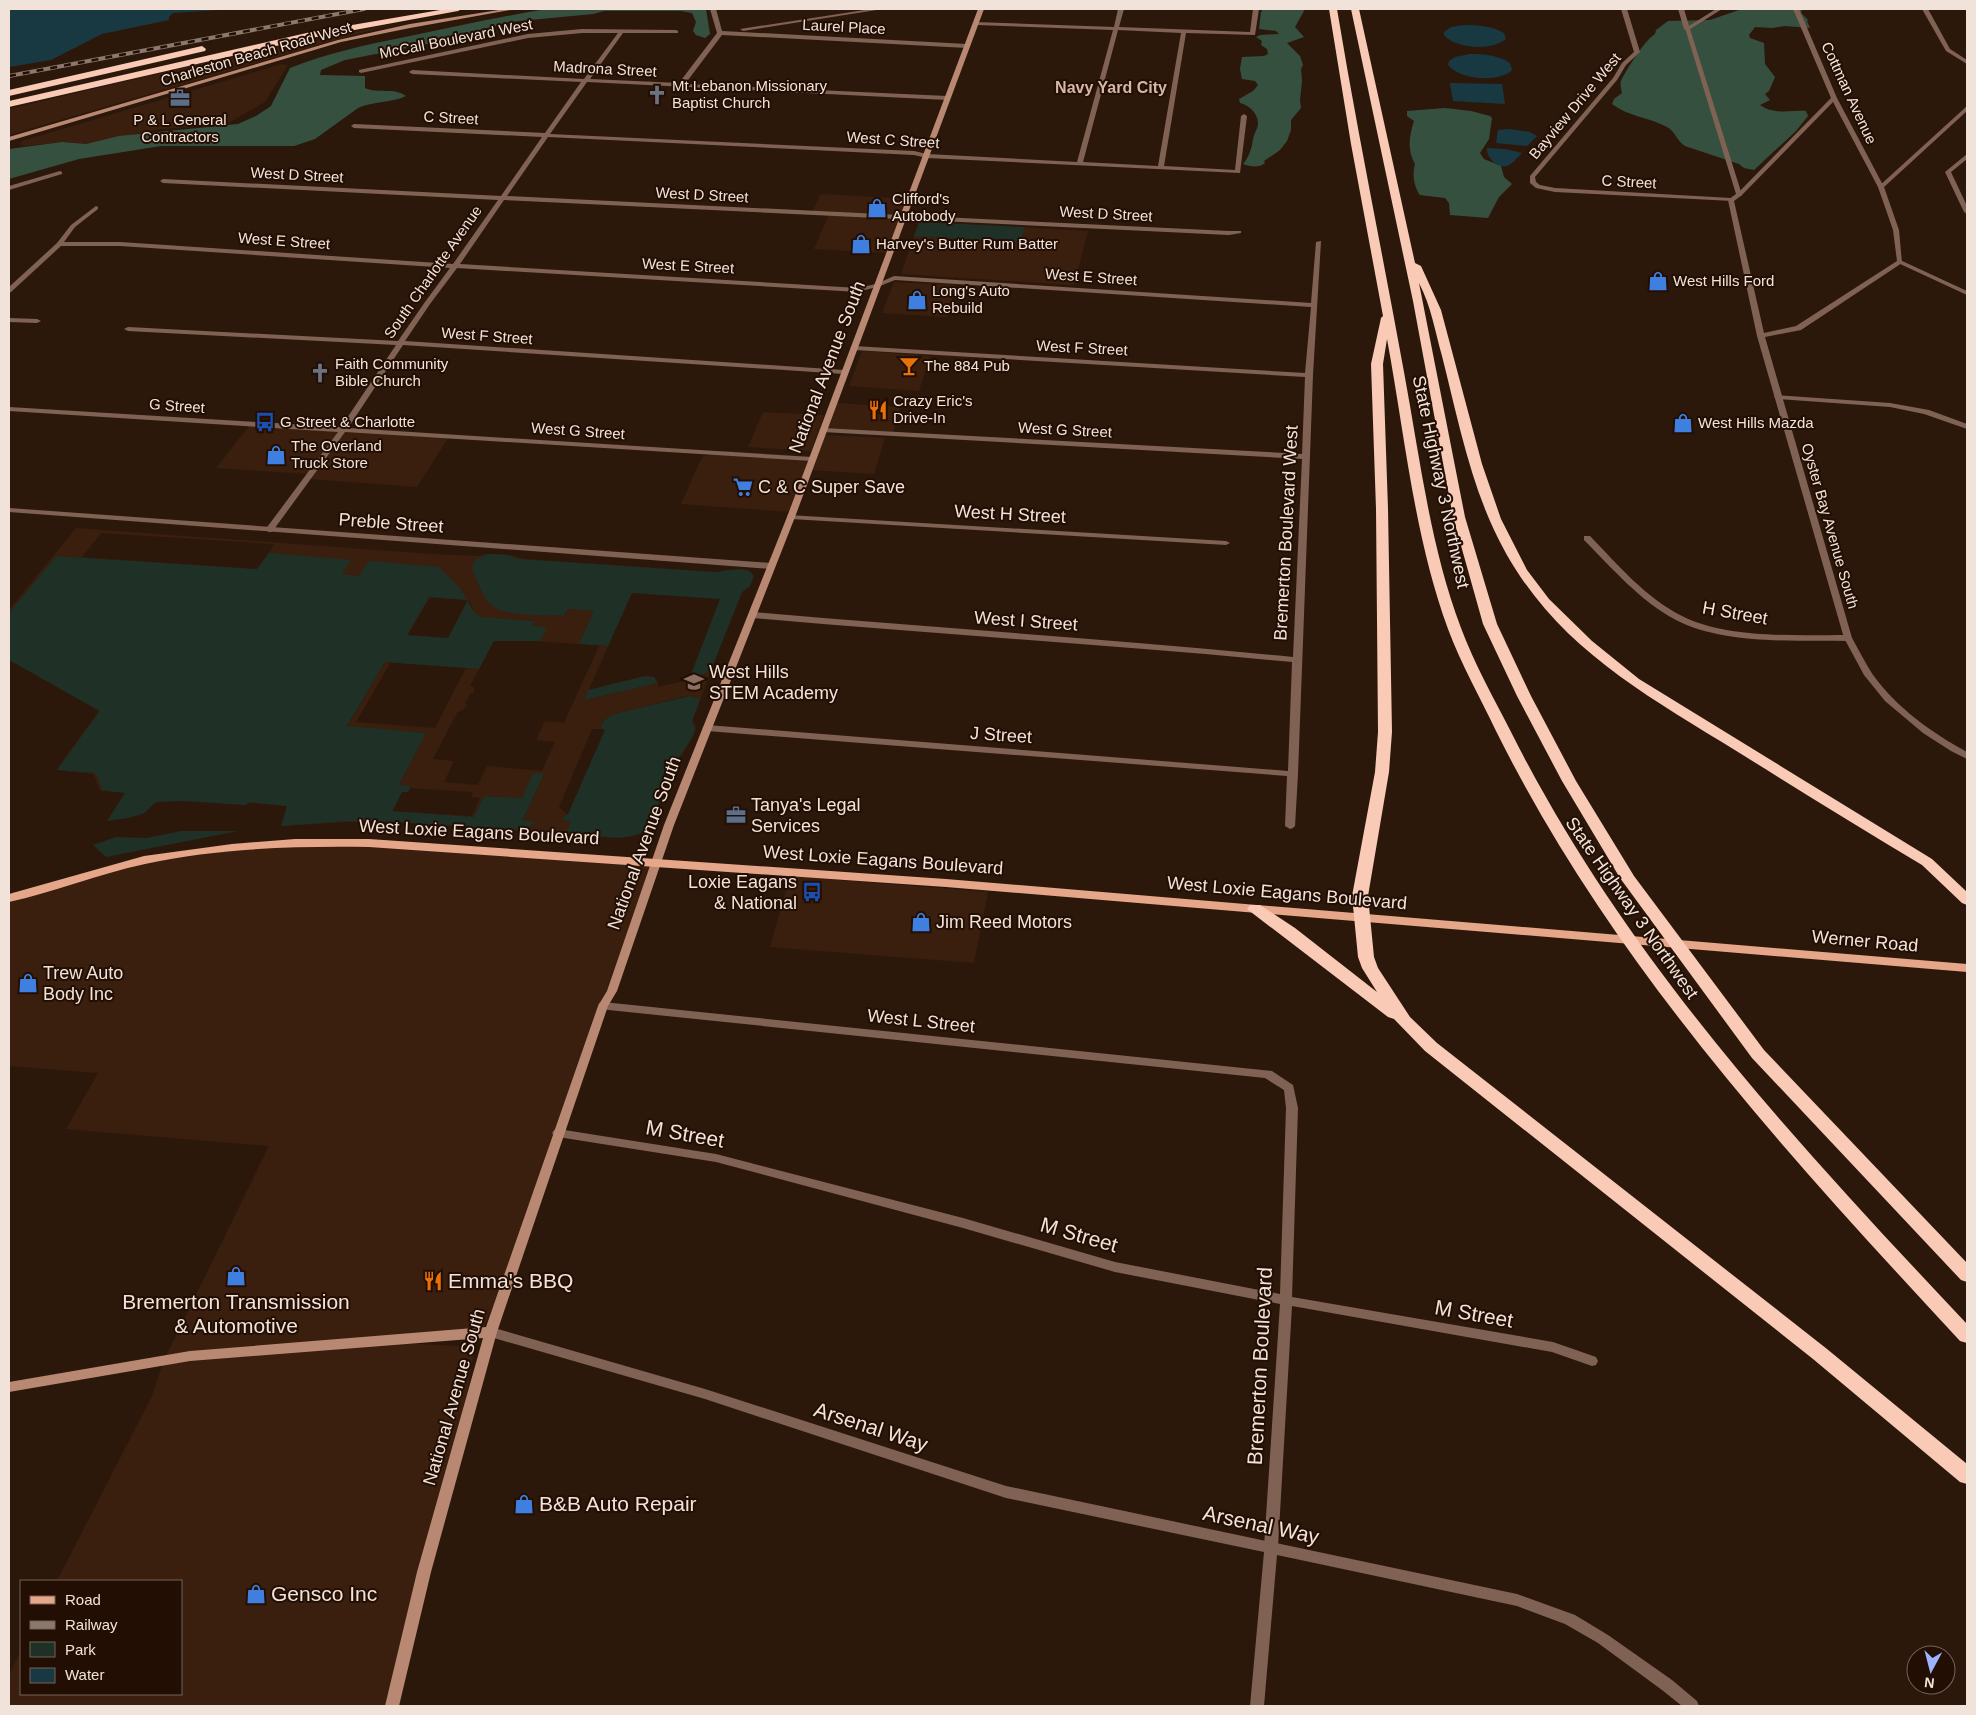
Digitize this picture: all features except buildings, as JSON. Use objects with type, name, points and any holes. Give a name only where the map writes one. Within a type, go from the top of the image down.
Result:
[{"type":"highway","points":[[9,104],[311,35],[458,9]]},
{"type":"highway","name":"State Highway 3 Northwest","points":[[1333,9],[1371,230],[1434,564],[1455,628],[1506,741],[1576,866],[1686,1019],[1835,1196],[1967,1336]]},
{"type":"highway","name":"State Highway 3 Northwest","points":[[1355,9],[1418,301],[1459,517],[1490,624],[1524,696],[1565,772],[1628,878],[1758,1054],[1967,1276]]},
{"type":"highway","points":[[9,93],[207,47]]},
{"type":"highway","points":[[1404,240],[1434,303],[1475,461],[1489,504],[1509,548],[1522,570],[1554,612],[1592,650],[1634,682],[1967,885]]},
{"type":"highway","points":[[1387,310],[1377,364],[1383,519],[1385,732],[1382,772],[1360,896],[1364,919],[1366,957],[1370,968],[1404,1021]]},
{"type":"highway","points":[[1927,862],[1967,900]]},
{"type":"highway","points":[[1255,909],[1289,932],[1404,1021],[1431,1047],[1820,1354],[1967,1476]]},
{"type":"main road","name":"Charleston Beach Road West","points":[[9,139],[340,41],[410,26],[513,9]]},
{"type":"main road","name":"National Avenue South","points":[[392,1706],[424,1572],[491,1332],[558,1133],[603,1006],[612,991],[656,862],[791,517],[981,9]]},
{"type":"main road","name":"West Loxie Eagans Boulevard","points":[[9,898],[144,860],[216,849],[287,843],[369,843],[946,883],[1759,951]]},
{"type":"main road","name":"Werner Road","points":[[1759,951],[1967,968]]},
{"type":"main road","name":"Arsenal Way","points":[[9,1387],[190,1356],[491,1332]]},
{"type":"street","points":[[713,9],[720,33]]},
{"type":"street","points":[[681,85],[720,33],[880,9]]},
{"type":"street","points":[[1080,163],[1121,9]]},
{"type":"street","points":[[977,23],[1253,34],[1256,9]]},
{"type":"street","name":"Bayview Drive West","points":[[1532,177],[1614,79],[1624,64],[1638,52],[1624,9]]},
{"type":"street","points":[[1681,9],[1739,195]]},
{"type":"street","points":[[1686,29],[1719,9]]},
{"type":"street","name":"Cottman Avenue","points":[[1796,9],[1834,98],[1881,188],[1896,230],[1900,262]]},
{"type":"street","points":[[1926,9],[1948,50],[1967,62]]},
{"type":"street","name":"McCall Boulevard West","points":[[361,71],[528,36],[582,31],[676,32]]},
{"type":"street","name":"South Charlotte Avenue","points":[[269,530],[343,430],[399,344],[622,31]]},
{"type":"street","points":[[1161,167],[1184,31]]},
{"type":"street","name":"Laurel Place","points":[[720,33],[966,46]]},
{"type":"street","name":"Madrona Street","points":[[412,72],[947,98]]},
{"type":"street","points":[[1731,200],[1739,195],[1834,98]]},
{"type":"street","points":[[1881,188],[1967,108]]},
{"type":"street","name":"West C Street","points":[[547,135],[914,153],[927,156],[1238,172],[1244,116]]},
{"type":"street","name":"C Street","points":[[354,126],[547,135]]},
{"type":"street","points":[[1967,156],[1948,172],[1967,212]]},
{"type":"street","points":[[9,188],[60,172]]},
{"type":"street","name":"C Street","points":[[1532,177],[1533,183],[1538,187],[1554,190],[1731,200]]},
{"type":"street","name":"West D Street","points":[[163,181],[1239,232]]},
{"type":"street","name":"Oyster Bay Avenue South","points":[[1731,200],[1761,336],[1803,476],[1848,638],[1870,676],[1903,714],[1950,748],[1967,756]]},
{"type":"street","points":[[9,291],[59,244],[73,226],[96,208]]},
{"type":"street","name":"Bremerton Boulevard West","points":[[1290,826],[1309,375],[1319,242]]},
{"type":"street","name":"West E Street","points":[[59,244],[120,244],[852,289],[878,285],[894,278],[1314,305]]},
{"type":"street","points":[[1761,336],[1798,328],[1900,262],[1967,293]]},
{"type":"street","points":[[9,320],[37,321]]},
{"type":"street","name":"West F Street","points":[[128,329],[844,372]]},
{"type":"street","name":"West F Street","points":[[854,348],[1309,375]]},
{"type":"street","points":[[1778,397],[1890,405],[1926,412],[1967,427]]},
{"type":"street","name":"G Street","points":[[9,409],[343,430]]},
{"type":"street","name":"West G Street","points":[[343,430],[812,459]]},
{"type":"street","name":"West G Street","points":[[822,430],[1306,457]]},
{"type":"street","name":"Preble Street","points":[[9,510],[771,566]]},
{"type":"street","name":"West H Street","points":[[791,517],[1226,543]]},
{"type":"street","name":"H Street","points":[[1587,538],[1635,586],[1679,618],[1714,630],[1748,634],[1848,638]]},
{"type":"street","name":"West I Street","points":[[753,615],[934,631],[1184,648],[1296,660]]},
{"type":"street","name":"J Street","points":[[707,728],[1292,774]]},
{"type":"street","name":"West L Street","points":[[603,1006],[1234,1070]]},
{"type":"street","name":"Bremerton Boulevard","points":[[1234,1070],[1268,1074],[1289,1088],[1292,1108],[1286,1299],[1271,1548],[1257,1706]]},
{"type":"street","name":"M Street","points":[[558,1133],[716,1158],[963,1223],[1115,1267],[1375,1317],[1553,1347],[1592,1360]]},
{"type":"street","name":"Arsenal Way","points":[[491,1332],[705,1394],[1006,1492],[1517,1600],[1570,1619],[1603,1639],[1667,1685],[1692,1706]]},
{"type":"shaded area","points":[[399,23],[9,135],[9,109],[242,54]]},
{"type":"shaded area","points":[[282,64],[288,65],[265,102],[225,125],[160,129],[86,144],[62,142],[21,145],[22,141]]},
{"type":"shaded area","points":[[821,194],[909,199],[903,215],[812,212]]},
{"type":"shaded area","points":[[829,214],[902,216],[889,253],[814,249]]},
{"type":"shaded area","points":[[919,222],[1088,231],[1074,285],[901,274]]},
{"type":"shaded area","points":[[894,282],[956,285],[947,317],[882,313]]},
{"type":"shaded area","points":[[862,351],[930,356],[919,391],[849,386]]},
{"type":"shaded area","points":[[837,403],[901,407],[893,433],[828,429]]},
{"type":"shaded area","points":[[763,412],[824,415],[811,451],[748,447]]},
{"type":"shaded area","points":[[250,425],[339,431],[308,474],[216,468]]},
{"type":"shaded area","points":[[344,431],[448,438],[417,487],[309,479]]},
{"type":"shaded area","points":[[823,435],[885,438],[874,474],[810,470]]},
{"type":"shaded area","points":[[726,451],[789,455],[809,460],[791,512],[681,504],[702,457]]},
{"type":"shaded area","points":[[76,528],[431,554],[478,556],[486,554],[500,554],[509,555],[527,559],[715,572],[519,559],[506,555],[484,555],[472,569],[489,603],[495,607],[519,613],[564,616],[568,609],[595,611],[579,644],[517,640],[538,626],[532,625],[534,621],[481,617],[474,612],[469,600],[448,638],[407,635],[429,597],[360,576],[341,574],[350,561],[269,553],[274,544],[101,533],[82,557],[257,569],[56,556],[9,613],[9,610]],"holes":[[[430,597],[468,600],[448,638],[408,635]]]},
{"type":"shaded area","points":[[743,569],[749,570],[754,575],[749,571],[715,572]]},
{"type":"shaded area","points":[[743,591],[711,670],[742,592]]},
{"type":"shaded area","points":[[632,593],[584,700],[658,683],[658,687],[689,680],[720,599],[691,677],[705,674],[711,670],[693,720],[696,728],[694,735],[668,778],[693,735],[692,721],[700,699],[686,696],[614,714],[604,720],[600,727],[602,729],[592,729],[559,807],[568,815],[565,815],[562,820],[633,834],[620,838],[395,822],[524,830],[534,822],[523,821],[544,774],[533,774],[522,798],[484,796],[474,817],[392,811],[402,792],[393,811],[472,816],[480,798],[471,797],[473,792],[411,788],[408,792],[411,786],[399,785],[426,733],[347,727],[385,662],[391,662],[356,722],[435,728],[466,668],[479,669],[494,641],[470,686],[474,687],[474,693],[471,693],[465,704],[468,705],[461,711],[458,711],[433,759],[454,761],[444,782],[478,785],[487,766],[542,771],[555,742],[536,740],[545,721],[564,723],[599,646],[608,646]]},
{"type":"shaded area","points":[[9,660],[101,711],[57,770],[94,773],[97,775],[102,790],[279,799],[287,806],[101,791],[93,774],[56,770],[99,711]]},
{"type":"shaded area","points":[[287,806],[282,825],[348,821],[395,822],[348,822],[281,826]]},
{"type":"shaded area","points":[[299,843],[656,862],[517,1255],[484,1326],[379,1342],[474,1347],[462,1435],[392,1706],[9,1706],[9,1675],[20,1653],[20,1695],[182,1695],[182,1580],[58,1580],[152,1396],[164,1360],[269,1146],[66,1129],[98,1073],[9,1066],[9,898],[140,861]]},
{"type":"shaded area","points":[[790,876],[988,892],[974,963],[770,947]]},
{"type":"green space","points":[[547,9],[706,9],[710,34],[705,38],[696,35],[693,31],[696,22],[692,13],[681,11],[604,11],[593,14],[509,22],[448,40],[345,60],[321,70],[320,75],[365,76],[365,88],[375,91],[391,91],[406,96],[358,108],[315,139],[294,146],[161,146],[79,159],[9,179],[9,149],[62,142],[86,144],[119,136],[238,124],[256,116],[271,106],[290,68],[332,54],[376,43]]},
{"type":"green space","points":[[1263,9],[1303,9],[1304,11],[1295,27],[1304,37],[1287,43],[1300,56],[1303,65],[1301,69],[1301,108],[1291,120],[1291,130],[1287,141],[1280,150],[1264,161],[1263,165],[1249,166],[1243,164],[1250,152],[1258,121],[1253,111],[1240,103],[1239,99],[1253,91],[1258,85],[1255,81],[1242,79],[1240,69],[1242,57],[1264,56],[1268,54],[1267,49],[1261,45],[1262,41],[1256,37],[1279,34],[1276,31],[1259,29]]},
{"type":"green space","points":[[1802,9],[1801,13],[1808,20],[1810,28],[1785,26],[1772,28],[1755,27],[1749,35],[1750,38],[1764,43],[1765,64],[1775,77],[1769,91],[1765,94],[1770,100],[1760,105],[1776,111],[1806,111],[1808,116],[1796,131],[1754,170],[1685,146],[1667,127],[1625,112],[1612,104],[1614,99],[1622,93],[1621,81],[1636,56],[1646,42],[1655,34],[1656,30],[1668,21],[1710,20],[1739,10]]},
{"type":"green space","points":[[1445,108],[1471,111],[1492,118],[1489,139],[1480,153],[1484,159],[1501,166],[1504,177],[1512,184],[1499,197],[1488,218],[1450,215],[1449,203],[1445,198],[1420,195],[1416,188],[1415,164],[1412,159],[1410,143],[1414,121],[1407,116],[1407,111]]},
{"type":"green space","points":[[919,222],[1025,227],[1020,242],[914,236]]},
{"type":"green space","points":[[269,553],[351,560],[342,574],[359,576],[369,561],[439,567],[460,588],[467,600],[429,597],[407,635],[448,638],[468,601],[474,612],[481,617],[534,621],[532,625],[547,628],[540,641],[494,641],[479,669],[385,662],[347,726],[426,733],[399,785],[411,786],[408,792],[402,792],[392,811],[474,817],[484,796],[522,798],[533,773],[544,774],[523,820],[535,822],[524,830],[348,821],[281,826],[287,806],[249,802],[246,805],[183,801],[157,802],[140,815],[107,821],[125,793],[102,790],[97,775],[94,773],[57,770],[100,711],[9,660],[9,613],[56,556],[257,569]]},
{"type":"green space","points":[[488,554],[507,555],[519,559],[715,572],[742,570],[754,576],[750,586],[742,592],[711,670],[705,674],[690,677],[720,599],[632,593],[608,646],[579,644],[594,611],[568,609],[564,616],[525,614],[505,611],[490,604],[482,592],[472,569],[475,560]]},
{"type":"green space","points":[[645,676],[654,677],[658,683],[584,700],[588,690]]},
{"type":"green space","points":[[689,696],[700,699],[692,721],[695,730],[670,773],[650,825],[639,834],[621,837],[599,837],[571,833],[567,830],[571,822],[562,820],[568,814],[605,730],[600,728],[604,720],[614,714]]},
{"type":"green space","points":[[181,831],[238,831],[106,857],[93,845],[116,837],[147,838]]},
{"type":"water","points":[[9,9],[234,9],[173,13],[169,20],[102,34],[51,60],[9,67]]},
{"type":"water","points":[[1465,25],[1495,29],[1504,33],[1506,39],[1492,45],[1474,47],[1457,43],[1444,35],[1444,32],[1451,27]]},
{"type":"water","points":[[1470,54],[1501,58],[1510,63],[1512,70],[1498,77],[1480,78],[1461,74],[1448,65],[1449,61],[1455,57]]},
{"type":"water","points":[[1450,83],[1502,84],[1505,104],[1453,101]]},
{"type":"water","points":[[1510,129],[1530,132],[1537,136],[1527,146],[1496,143],[1498,130]]},
{"type":"water","points":[[1487,148],[1505,149],[1522,153],[1515,161],[1502,166],[1492,161]]},
{"type":"railway","points":[[9,76],[364,9]]},
{"type":"place","name":"Mt Lebanon Missionary Baptist Church","points":[[657,95]]},
{"type":"place","name":"P & L General Contractors","points":[[180,98]]},
{"type":"place","name":"Clifford's Autobody","points":[[877,208]]},
{"type":"place","name":"Harvey's Butter Rum Batter","points":[[861,244]]},
{"type":"place","name":"West Hills Ford","points":[[1658,281]]},
{"type":"place","name":"Long's Auto Rebuild","points":[[917,300]]},
{"type":"place","name":"The 884 Pub","points":[[909,366]]},
{"type":"place","name":"Faith Community Bible Church","points":[[320,373]]},
{"type":"place","name":"Crazy Eric's Drive-In","points":[[878,410]]},
{"type":"place","name":"G Street & Charlotte","points":[[265,422]]},
{"type":"place","name":"West Hills Mazda","points":[[1683,423]]},
{"type":"place","name":"The Overland Truck Store","points":[[276,455]]},
{"type":"place","name":"C & C Super Save","points":[[743,487]]},
{"type":"place","name":"West Hills STEM Academy","points":[[694,682]]},
{"type":"place","name":"Tanya's Legal Services","points":[[736,815]]},
{"type":"place","name":"Loxie Eagans & National","points":[[812,892]]},
{"type":"place","name":"Jim Reed Motors","points":[[921,922]]},
{"type":"place","name":"Trew Auto Body Inc","points":[[28,983]]},
{"type":"place","name":"Bremerton Transmission & Automotive","points":[[236,1276]]},
{"type":"place","name":"Emma's BBQ","points":[[433,1281]]},
{"type":"place","name":"B&B Auto Repair","points":[[524,1504]]},
{"type":"place","name":"Gensco Inc","points":[[256,1594]]},
{"type":"district","name":"Navy Yard City","points":[[1111,87]]}]
